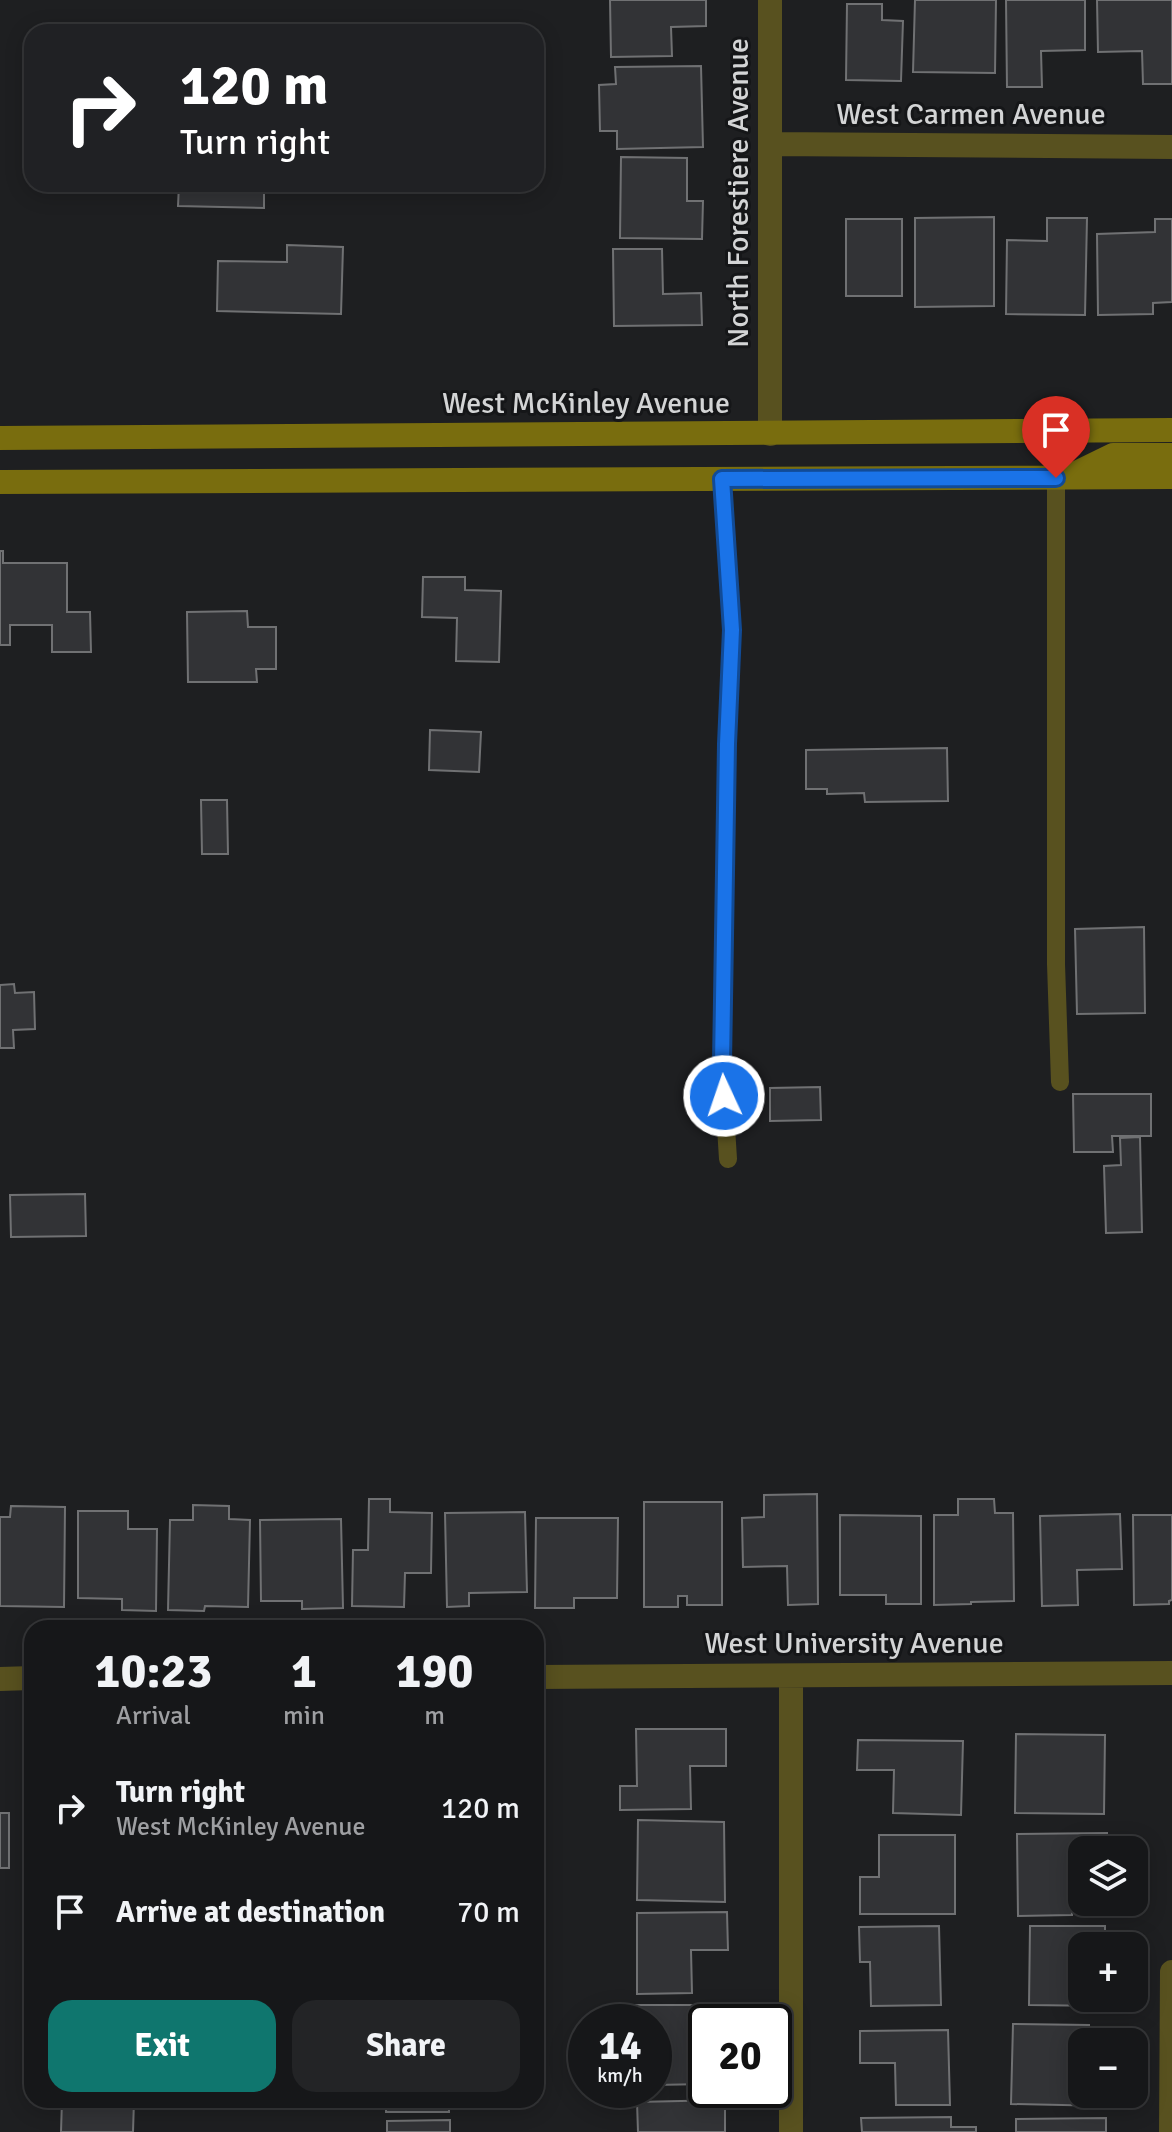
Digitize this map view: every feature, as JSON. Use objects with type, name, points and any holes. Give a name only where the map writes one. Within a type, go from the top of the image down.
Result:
[{"type":"main road","name":"West McKinley Avenue","points":[[0,438],[1172,430]]},
{"type":"main road","points":[[1061,478],[1113,455],[1172,455]]},
{"type":"main road","points":[[0,482],[1172,477]]},
{"type":"street","name":"North Forestiere Avenue","points":[[770,0],[770,434]]},
{"type":"street","name":"West Carmen Avenue","points":[[770,144],[1172,147]]},
{"type":"street","name":"West University Avenue","points":[[544,1677],[1172,1673]]},
{"type":"street","points":[[791,1676],[791,2132]]},
{"type":"street","points":[[0,1679],[24,1678]]},
{"type":"street","points":[[1171,2132],[1172,1972]]},
{"type":"lane","points":[[1060,1082],[1056,964],[1061,478]]},
{"type":"lane","points":[[722,479],[732,630],[722,1064],[728,1159]]},
{"type":"building","points":[[610,0],[706,0],[706,26],[671,27],[672,56],[611,57]]},
{"type":"building","points":[[915,0],[996,0],[995,73],[913,72]]},
{"type":"building","points":[[1006,0],[1085,0],[1085,50],[1041,51],[1042,87],[1007,87]]},
{"type":"building","points":[[1097,0],[1172,0],[1172,84],[1143,84],[1142,51],[1098,52]]},
{"type":"building","points":[[847,4],[882,4],[882,20],[903,21],[901,81],[846,80]]},
{"type":"building","points":[[701,66],[703,147],[617,149],[617,131],[600,131],[599,85],[616,84],[615,67]]},
{"type":"building","points":[[621,157],[687,158],[687,201],[703,201],[702,239],[620,238]]},
{"type":"building","points":[[179,192],[264,192],[264,208],[178,206]]},
{"type":"building","points":[[994,217],[994,306],[915,307],[915,218]]},
{"type":"building","points":[[1047,218],[1087,218],[1085,315],[1006,314],[1007,240],[1047,241]]},
{"type":"building","points":[[846,219],[902,219],[902,296],[846,296]]},
{"type":"building","points":[[1155,219],[1172,219],[1172,302],[1153,303],[1153,314],[1098,315],[1097,234],[1155,232]]},
{"type":"building","points":[[287,245],[343,247],[341,314],[217,311],[218,261],[287,262]]},
{"type":"building","points":[[613,249],[662,249],[663,294],[701,293],[702,325],[614,326]]},
{"type":"building","points":[[0,551],[3,551],[3,563],[67,563],[67,612],[90,612],[91,652],[52,652],[52,625],[10,625],[10,645],[0,645]]},
{"type":"building","points":[[423,577],[465,577],[465,590],[501,591],[499,662],[456,661],[457,618],[422,617]]},
{"type":"building","points":[[247,611],[248,627],[276,627],[276,669],[256,669],[257,682],[188,682],[187,612]]},
{"type":"building","points":[[430,730],[481,732],[479,772],[429,770]]},
{"type":"building","points":[[947,748],[948,801],[865,802],[864,793],[827,794],[827,789],[806,789],[806,750]]},
{"type":"building","points":[[201,800],[227,800],[228,854],[202,854]]},
{"type":"building","points":[[1144,927],[1145,1013],[1077,1014],[1075,929]]},
{"type":"building","points":[[14,984],[15,993],[34,992],[35,1029],[13,1030],[14,1048],[0,1048],[0,985]]},
{"type":"building","points":[[820,1087],[821,1120],[770,1121],[770,1088]]},
{"type":"building","points":[[1073,1094],[1151,1094],[1151,1136],[1112,1136],[1113,1152],[1074,1152]]},
{"type":"building","points":[[1140,1137],[1142,1232],[1106,1233],[1104,1166],[1121,1165],[1120,1138]]},
{"type":"building","points":[[85,1194],[86,1236],[11,1237],[10,1195]]},
{"type":"building","points":[[817,1494],[818,1604],[788,1605],[787,1566],[743,1567],[742,1518],[764,1517],[764,1495]]},
{"type":"building","points":[[369,1499],[390,1499],[390,1512],[432,1513],[431,1573],[405,1573],[404,1607],[352,1606],[353,1550],[368,1550]]},
{"type":"building","points":[[958,1499],[994,1499],[995,1513],[1013,1513],[1014,1601],[934,1605],[934,1515],[958,1515]]},
{"type":"building","points":[[644,1502],[722,1502],[722,1605],[687,1605],[687,1596],[678,1596],[678,1607],[644,1607]]},
{"type":"building","points":[[193,1505],[229,1506],[229,1519],[250,1520],[248,1607],[205,1606],[204,1611],[168,1610],[170,1520],[193,1520]]},
{"type":"building","points":[[11,1506],[65,1507],[64,1607],[0,1606],[0,1517],[10,1517]]},
{"type":"building","points":[[78,1511],[128,1511],[128,1529],[157,1529],[156,1611],[122,1610],[122,1599],[78,1598]]},
{"type":"building","points":[[525,1512],[527,1592],[469,1593],[469,1606],[447,1607],[445,1513]]},
{"type":"building","points":[[1120,1514],[1122,1569],[1077,1570],[1078,1605],[1042,1606],[1040,1516]]},
{"type":"building","points":[[840,1515],[921,1516],[921,1604],[886,1604],[886,1595],[840,1595]]},
{"type":"building","points":[[1133,1515],[1172,1515],[1172,1600],[1169,1604],[1134,1605]]},
{"type":"building","points":[[536,1518],[618,1518],[617,1598],[574,1598],[574,1608],[535,1608]]},
{"type":"building","points":[[341,1519],[343,1608],[302,1609],[302,1601],[261,1601],[260,1520]]},
{"type":"building","points":[[636,1729],[726,1729],[726,1766],[690,1766],[691,1809],[620,1810],[620,1786],[637,1786]]},
{"type":"building","points":[[1016,1734],[1105,1735],[1104,1814],[1015,1813]]},
{"type":"building","points":[[858,1740],[963,1741],[961,1815],[893,1813],[894,1770],[857,1770]]},
{"type":"building","points":[[0,1813],[9,1813],[9,1868],[0,1868]]},
{"type":"building","points":[[638,1820],[724,1822],[725,1902],[637,1900]]},
{"type":"building","points":[[1107,1833],[1107,1836],[1068,1836],[1068,1915],[1018,1916],[1017,1834]]},
{"type":"building","points":[[879,1835],[955,1835],[955,1914],[860,1914],[860,1877],[879,1877]]},
{"type":"building","points":[[727,1912],[728,1950],[691,1950],[692,1993],[637,1994],[637,1913]]},
{"type":"building","points":[[939,1926],[941,2005],[871,2006],[870,1962],[860,1962],[859,1927]]},
{"type":"building","points":[[1030,1926],[1105,1926],[1105,1932],[1068,1932],[1068,2006],[1029,2005]]},
{"type":"building","points":[[672,2005],[688,2005],[688,2084],[672,2085]]},
{"type":"building","points":[[1013,2024],[1089,2025],[1089,2028],[1068,2028],[1068,2105],[1011,2104]]},
{"type":"building","points":[[948,2030],[950,2105],[896,2105],[895,2063],[860,2063],[860,2031]]},
{"type":"building","points":[[672,2101],[688,2101],[688,2108],[725,2108],[725,2132],[638,2132],[637,2108],[672,2108]]},
{"type":"building","points":[[62,2108],[134,2108],[133,2132],[61,2132]]},
{"type":"building","points":[[386,2108],[449,2108],[449,2112],[386,2112]]},
{"type":"building","points":[[951,2117],[951,2127],[976,2127],[976,2132],[862,2132],[861,2118]]},
{"type":"building","points":[[1106,2118],[1106,2132],[1016,2132],[1016,2119]]},
{"type":"building","points":[[450,2120],[450,2132],[387,2132],[387,2121]]},
{"type":"route","points":[[724,1096],[727,744],[732,630],[722,479],[1056,478]]}]
